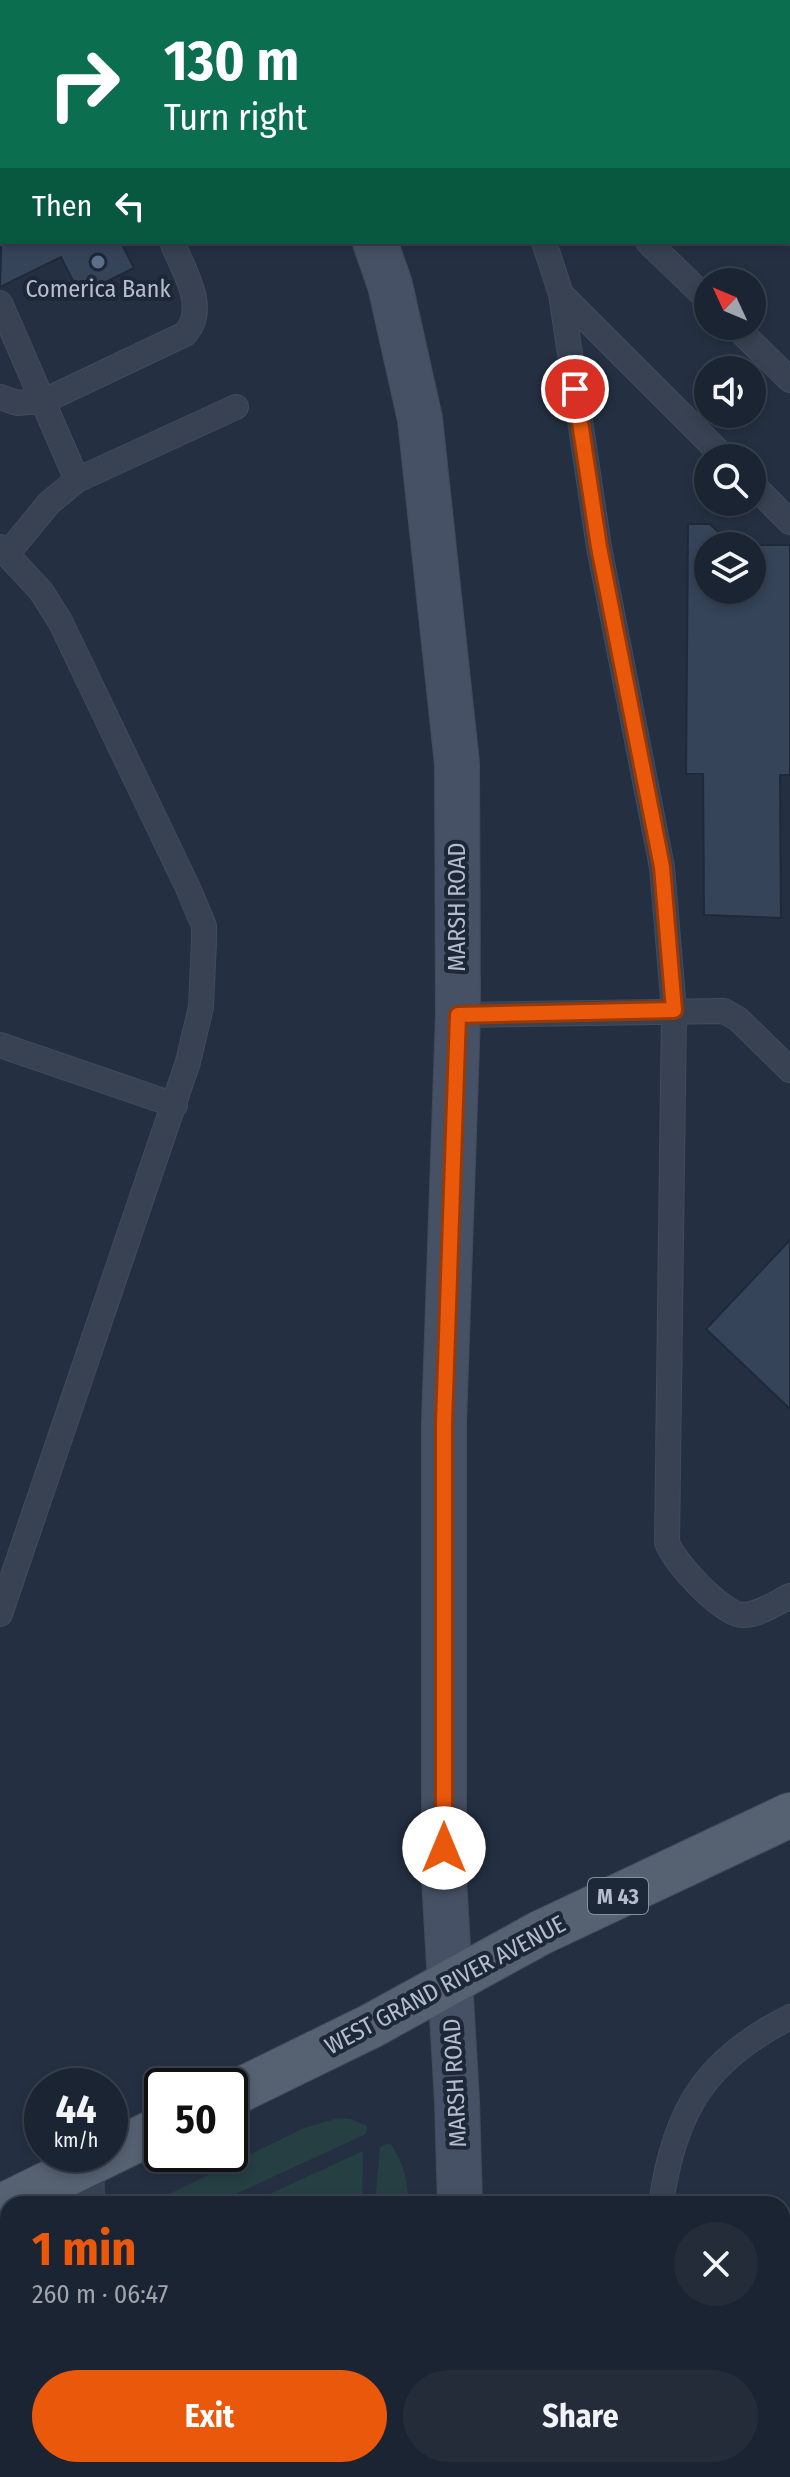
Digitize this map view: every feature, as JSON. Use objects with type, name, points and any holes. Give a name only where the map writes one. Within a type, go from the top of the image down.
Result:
[{"type":"main road","name":"MARSH ROAD","points":[[376,244],[390,285],[420,419],[457,764],[458,1015],[444,1423],[444,1879],[460,2196]]},
{"type":"main road","name":"WEST GRAND RIVER AVENUE","points":[[248,2086],[371,2026],[540,1933],[790,1815]]},
{"type":"main road","points":[[28,2196],[90,2172]]},
{"type":"lane","points":[[0,397],[17,403],[44,401],[185,334],[192,326],[197,307],[173,244]]},
{"type":"lane","points":[[545,244],[561,294],[599,547],[662,867],[674,1010],[667,1542],[674,1556],[728,1612],[748,1615],[790,1596]]},
{"type":"lane","points":[[650,244],[694,286]]},
{"type":"lane","points":[[561,294],[711,444]]},
{"type":"lane","points":[[0,303],[77,480]]},
{"type":"lane","points":[[749,340],[790,380]]},
{"type":"lane","points":[[0,1614],[175,1105],[201,1007],[204,926],[60,621],[41,591],[4,550],[49,503],[77,480],[236,407]]},
{"type":"lane","points":[[766,498],[790,522]]},
{"type":"lane","points":[[458,1015],[715,1010],[731,1014],[790,1070]]},
{"type":"lane","points":[[0,1045],[175,1105]]},
{"type":"lane","points":[[663,2196],[672,2149],[694,2098],[731,2054],[755,2035],[790,2017]]},
{"type":"green space","points":[[339,2118],[367,2126],[366,2134],[231,2196],[165,2196],[214,2172],[248,2172],[248,2155],[304,2128]]},
{"type":"green space","points":[[390,2143],[399,2158],[408,2196],[376,2196],[380,2147]]},
{"type":"green space","points":[[363,2151],[362,2196],[265,2196]]},
{"type":"building","name":"Comerica Bank","points":[[1,244],[122,244],[134,268],[80,295],[61,257],[0,287]]},
{"type":"building","points":[[688,524],[710,524],[718,532],[694,532],[694,604],[766,604],[766,545],[790,545],[790,775],[780,775],[781,918],[704,915],[703,774],[686,774]]},
{"type":"building","points":[[790,1240],[790,1409],[706,1329]]},
{"type":"place","name":"Comerica Bank","points":[[98,262]]},
{"type":"route","points":[[444,1848],[444,1423],[458,1015],[674,1010],[662,867],[599,547],[575,389]]}]
